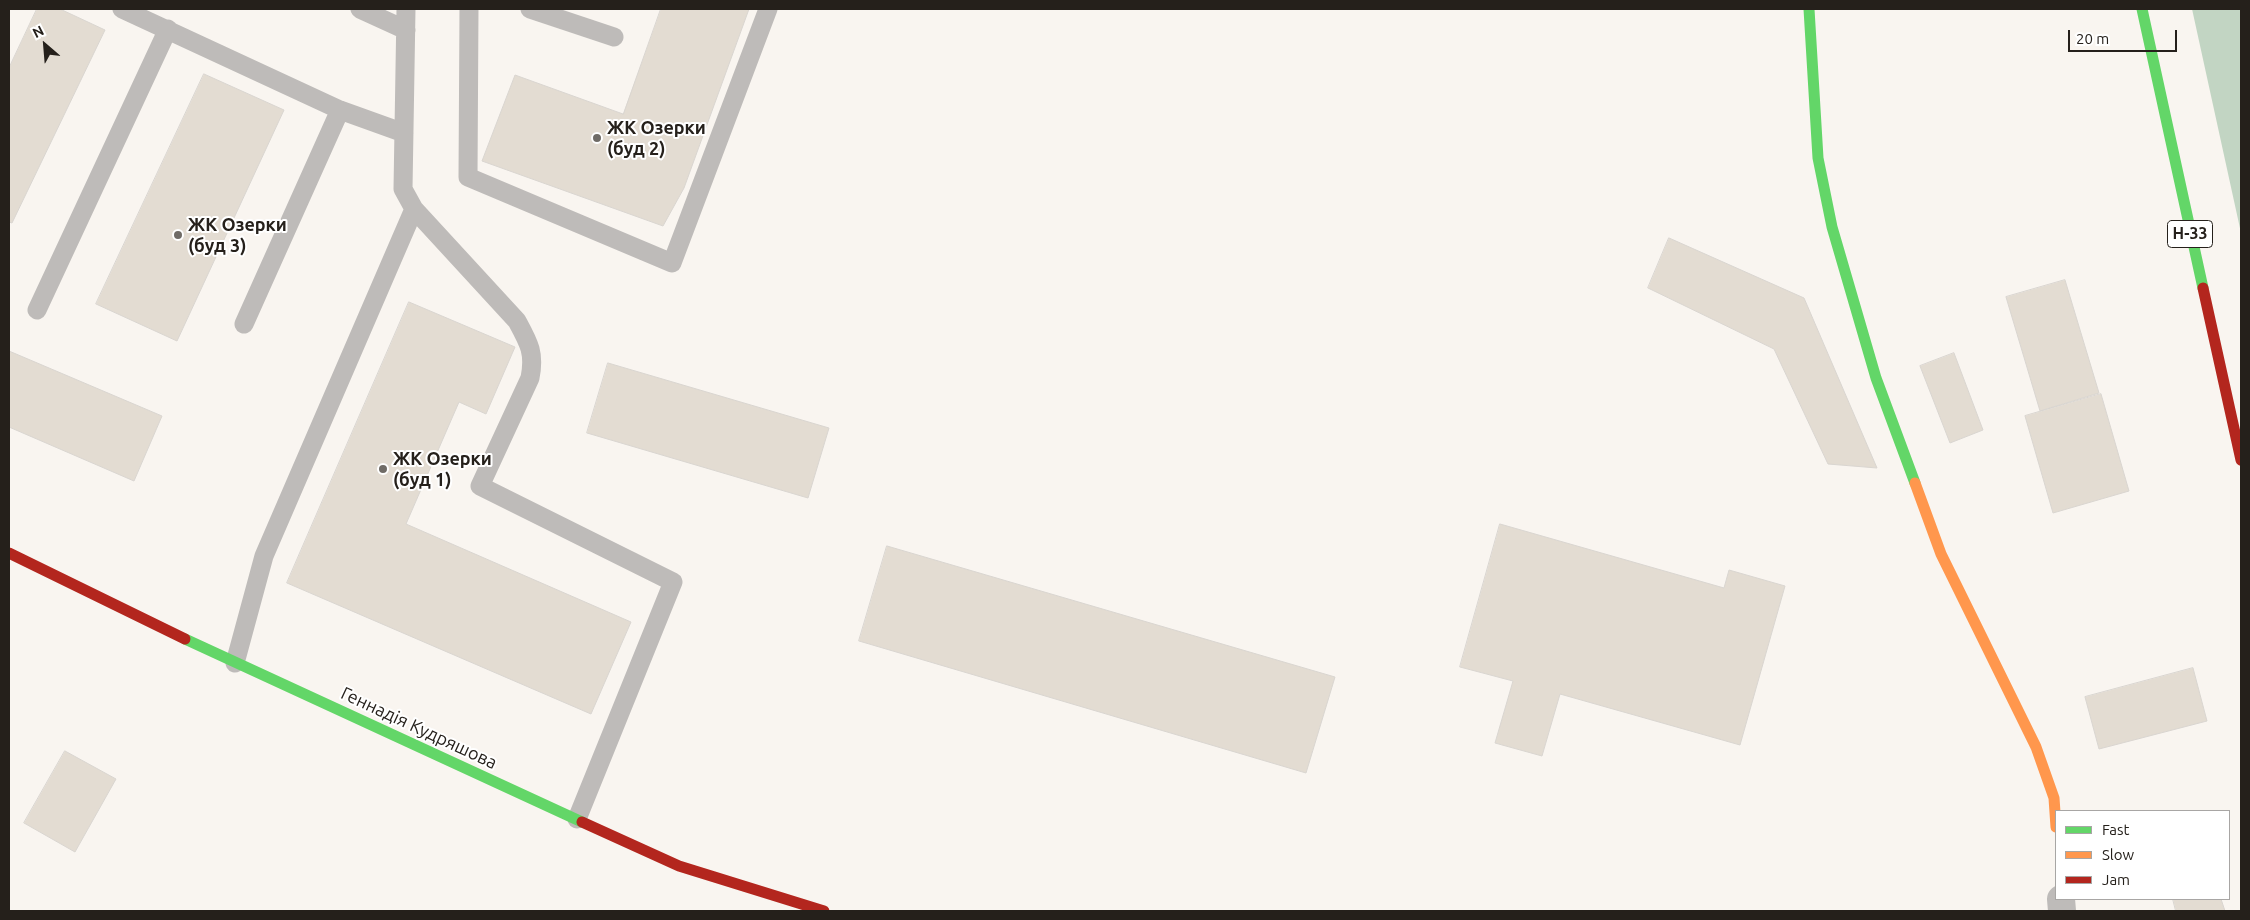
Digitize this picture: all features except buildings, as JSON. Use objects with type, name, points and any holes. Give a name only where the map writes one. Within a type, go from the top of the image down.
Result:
[{"type":"street","points":[[1809,9],[1818,158],[1832,227],[1876,378],[1942,554],[2036,747],[2054,798],[2055,812]]},
{"type":"street","name":"Н-33","points":[[2142,9],[2241,460]]},
{"type":"street","name":"Геннадія Кудряшова","points":[[9,554],[235,663],[679,866],[824,911]]},
{"type":"lane","points":[[122,9],[340,110],[404,133]]},
{"type":"lane","points":[[360,9],[406,30]]},
{"type":"lane","points":[[406,9],[403,189],[414,209],[517,321],[528,341],[533,362],[530,378],[480,486],[672,582],[577,819]]},
{"type":"lane","points":[[468,9],[468,177],[672,263],[768,9]]},
{"type":"lane","points":[[530,9],[614,37]]},
{"type":"lane","points":[[37,310],[168,29]]},
{"type":"lane","points":[[244,324],[340,110]]},
{"type":"lane","points":[[235,663],[264,556],[414,209]]},
{"type":"green space","points":[[2192,9],[2241,9],[2241,233]]},
{"type":"traffic: fast","points":[[1809,9],[1818,158],[1832,227],[1876,378],[1915,483]]},
{"type":"traffic: fast","points":[[2142,9],[2203,288]]},
{"type":"traffic: fast","points":[[185,639],[582,822]]},
{"type":"traffic: slow","points":[[1915,483],[1941,554],[2036,747],[2054,798],[2055,812]]},
{"type":"traffic: jam","points":[[2203,288],[2241,460]]},
{"type":"traffic: jam","points":[[9,553],[185,639]]},
{"type":"traffic: jam","points":[[582,822],[679,866],[824,911]]},
{"type":"place","name":"ЖК Озерки (буд 2)","points":[[597,138]]},
{"type":"place","name":"ЖК Озерки (буд 3)","points":[[178,235]]},
{"type":"place","name":"ЖК Озерки (буд 1)","points":[[383,469]]}]
